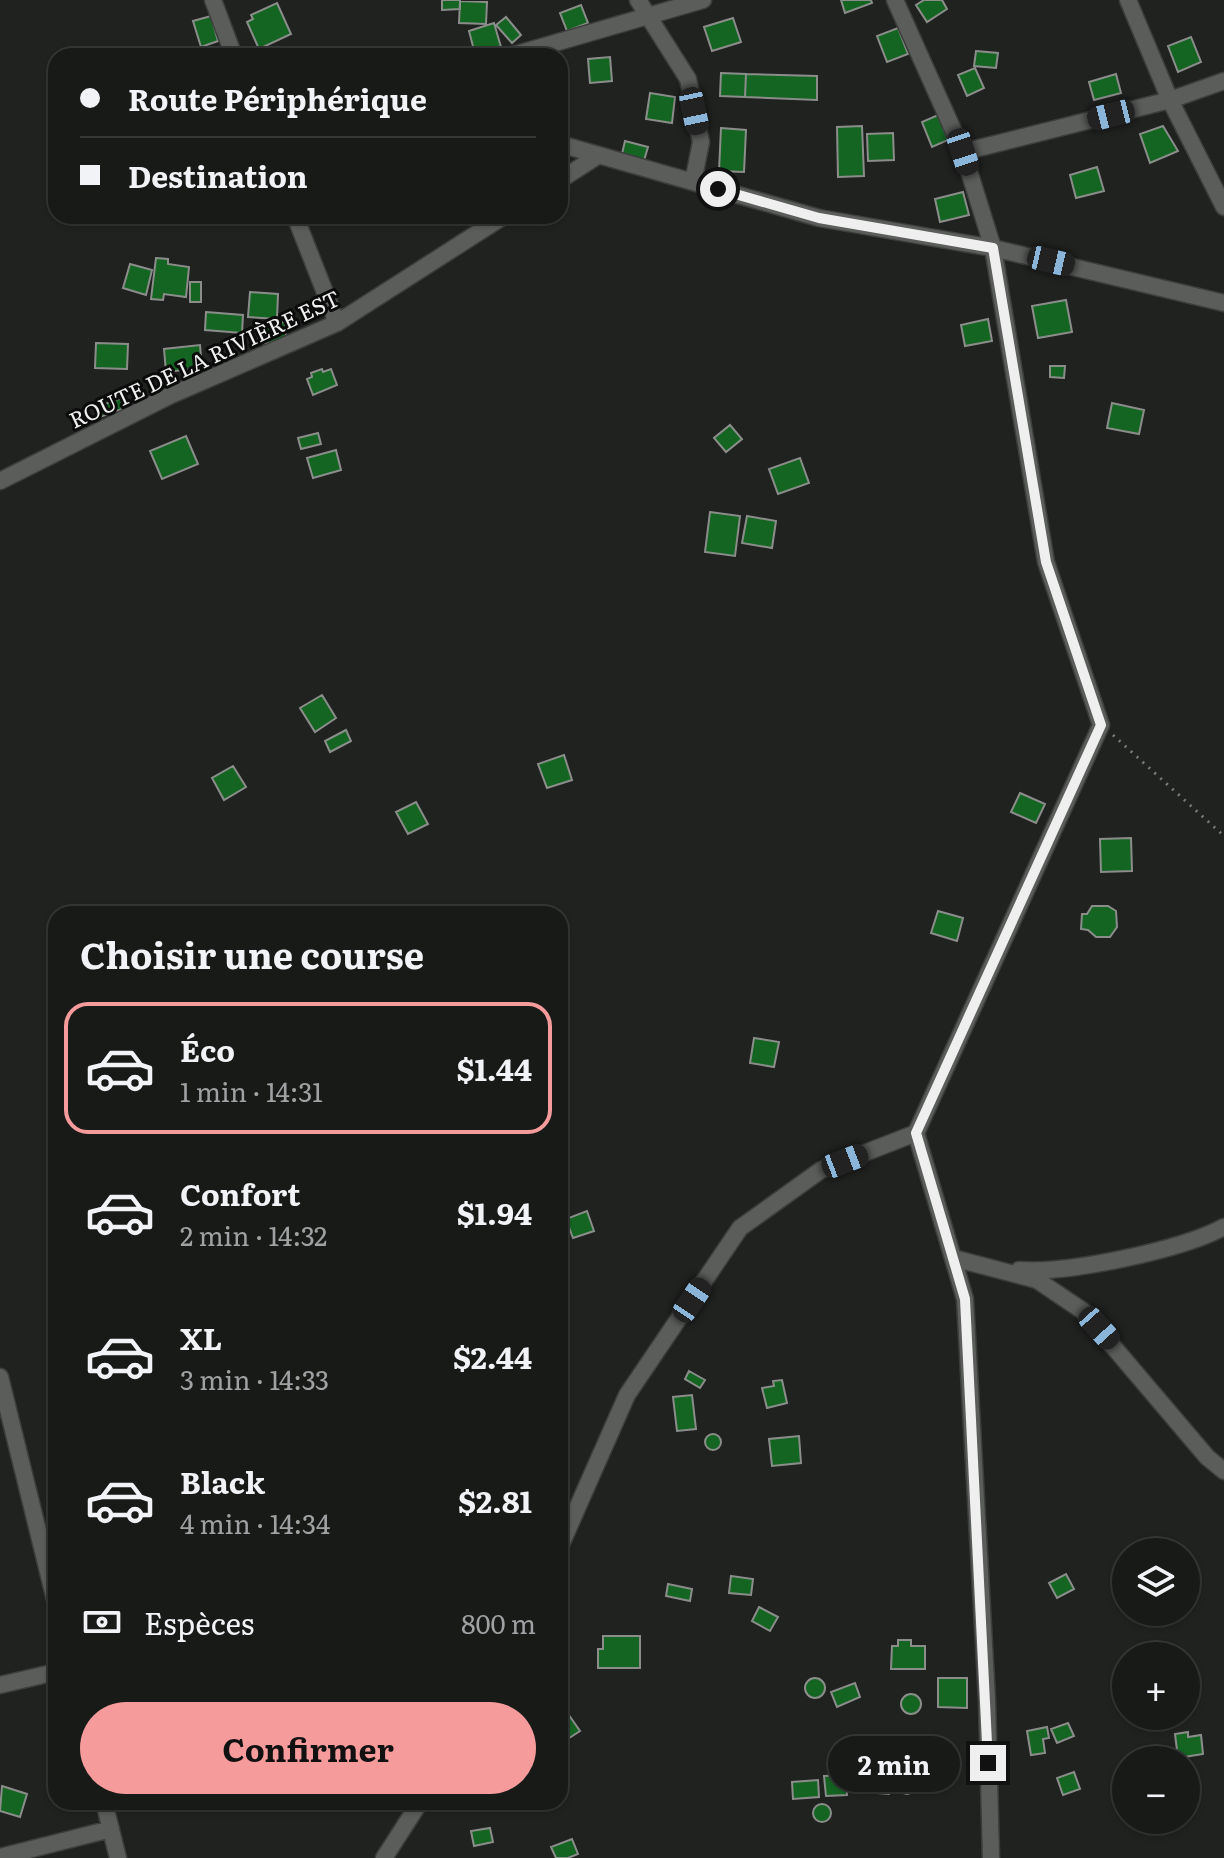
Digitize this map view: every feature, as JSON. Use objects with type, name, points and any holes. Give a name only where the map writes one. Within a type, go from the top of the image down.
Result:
[{"type":"street","points":[[213,0],[231,48]]},
{"type":"street","points":[[638,0],[688,79],[701,142],[693,182]]},
{"type":"street","points":[[537,48],[703,0]]},
{"type":"street","points":[[895,0],[963,152],[993,248],[1046,562],[1101,725],[916,1133],[965,1299],[987,1700],[991,1858]]},
{"type":"street","points":[[1128,0],[1170,100],[1224,207]]},
{"type":"street","points":[[963,152],[1170,100],[1224,81]]},
{"type":"street","points":[[568,146],[819,218],[993,248],[1224,303]]},
{"type":"street","points":[[568,175],[599,155]]},
{"type":"street","points":[[298,224],[337,323]]},
{"type":"street","name":"ROUTE DE LA RIVIÈRE EST","points":[[0,481],[169,396],[337,323],[492,224]]},
{"type":"street","points":[[568,1529],[627,1395],[740,1228],[821,1170],[916,1133]]},
{"type":"street","points":[[993,1267],[1027,1270],[1067,1268],[1152,1252],[1204,1238],[1224,1227]]},
{"type":"street","points":[[953,1258],[1037,1280],[1083,1311],[1207,1457],[1224,1471]]},
{"type":"street","points":[[1,1378],[48,1571]]},
{"type":"street","points":[[0,1685],[48,1674]]},
{"type":"street","points":[[106,1810],[118,1858]]},
{"type":"street","points":[[384,1858],[415,1810]]},
{"type":"street","points":[[0,1857],[111,1829]]},
{"type":"path","points":[[1101,725],[1224,836]]},
{"type":"building","points":[[442,0],[460,0],[460,9],[442,10]]},
{"type":"building","points":[[841,0],[871,0],[872,3],[845,13]]},
{"type":"building","points":[[924,0],[942,0],[947,9],[927,22],[916,5]]},
{"type":"building","points":[[460,1],[487,2],[486,24],[459,23]]},
{"type":"building","points":[[277,3],[291,34],[259,48],[247,22],[253,19],[251,15]]},
{"type":"building","points":[[581,5],[588,23],[567,31],[560,13]]},
{"type":"building","points":[[211,16],[218,41],[201,47],[193,21]]},
{"type":"building","points":[[506,17],[521,35],[512,43],[496,25]]},
{"type":"building","points":[[733,18],[741,42],[712,51],[704,27]]},
{"type":"building","points":[[494,23],[501,47],[473,48],[469,31]]},
{"type":"building","points":[[898,28],[908,54],[887,62],[877,36]]},
{"type":"building","points":[[1191,37],[1201,62],[1178,72],[1168,46]]},
{"type":"building","points":[[976,51],[998,53],[996,68],[974,66]]},
{"type":"building","points":[[610,57],[612,81],[590,83],[588,59]]},
{"type":"building","points":[[975,68],[984,88],[967,96],[958,75]]},
{"type":"building","points":[[721,73],[746,74],[745,97],[720,96]]},
{"type":"building","points":[[746,74],[817,76],[817,100],[745,97]]},
{"type":"building","points":[[1116,74],[1121,93],[1094,100],[1089,82]]},
{"type":"building","points":[[650,93],[675,97],[672,123],[646,119]]},
{"type":"building","points":[[938,115],[948,140],[932,147],[922,122]]},
{"type":"building","points":[[862,126],[864,176],[838,177],[837,127]]},
{"type":"building","points":[[1163,126],[1178,151],[1150,163],[1140,134]]},
{"type":"building","points":[[721,128],[746,130],[744,172],[719,171]]},
{"type":"building","points":[[893,133],[894,160],[868,161],[867,134]]},
{"type":"building","points":[[625,141],[648,147],[643,164],[621,158]]},
{"type":"building","points":[[1097,167],[1104,191],[1076,198],[1070,175]]},
{"type":"building","points":[[963,192],[969,215],[940,222],[935,199]]},
{"type":"building","points":[[156,258],[168,259],[168,264],[189,267],[186,297],[164,294],[163,300],[151,299]]},
{"type":"building","points":[[130,264],[152,270],[146,295],[123,288]]},
{"type":"building","points":[[190,282],[201,282],[201,302],[190,302]]},
{"type":"building","points":[[250,292],[278,294],[277,319],[248,317]]},
{"type":"building","points":[[1066,300],[1072,332],[1038,338],[1032,306]]},
{"type":"building","points":[[206,312],[243,315],[242,333],[205,330]]},
{"type":"building","points":[[988,319],[992,341],[965,346],[961,325]]},
{"type":"building","points":[[285,322],[286,341],[259,344],[257,325]]},
{"type":"building","points":[[96,343],[128,344],[127,369],[95,368]]},
{"type":"building","points":[[200,345],[202,368],[166,372],[164,349]]},
{"type":"building","points":[[1050,366],[1065,366],[1064,378],[1050,377]]},
{"type":"building","points":[[322,369],[323,372],[331,369],[337,385],[313,395],[307,379],[312,377],[311,373]]},
{"type":"building","points":[[124,397],[128,407],[97,418],[94,408]]},
{"type":"building","points":[[1112,403],[1144,410],[1139,434],[1107,428]]},
{"type":"building","points":[[730,425],[742,439],[726,452],[714,438]]},
{"type":"building","points":[[318,433],[321,444],[301,449],[298,438]]},
{"type":"building","points":[[186,436],[198,464],[162,479],[150,451]]},
{"type":"building","points":[[336,450],[341,470],[313,478],[307,458]]},
{"type":"building","points":[[800,458],[809,483],[778,494],[769,469]]},
{"type":"building","points":[[710,512],[740,516],[735,556],[705,552]]},
{"type":"building","points":[[747,516],[776,521],[772,548],[742,543]]},
{"type":"building","points":[[322,695],[336,718],[315,732],[300,708]]},
{"type":"building","points":[[346,730],[351,741],[330,752],[325,741]]},
{"type":"building","points":[[564,755],[572,780],[547,788],[538,764]]},
{"type":"building","points":[[233,766],[246,787],[224,800],[212,778]]},
{"type":"building","points":[[1020,793],[1045,804],[1036,823],[1011,812]]},
{"type":"building","points":[[416,802],[428,824],[408,834],[396,812]]},
{"type":"building","points":[[1131,838],[1132,871],[1101,872],[1100,839]]},
{"type":"building","points":[[1092,906],[1108,906],[1116,911],[1117,927],[1110,937],[1096,937],[1088,930],[1081,929],[1082,914],[1087,914]]},
{"type":"building","points":[[938,911],[963,918],[957,941],[931,933]]},
{"type":"building","points":[[754,1038],[779,1042],[774,1067],[750,1063]]},
{"type":"building","points":[[587,1211],[594,1231],[573,1238],[568,1218]]},
{"type":"building","points":[[689,1371],[705,1380],[700,1388],[685,1379]]},
{"type":"building","points":[[782,1380],[787,1403],[767,1408],[762,1388],[774,1386],[773,1381]]},
{"type":"building","points":[[692,1395],[696,1429],[677,1431],[673,1397]]},
{"type":"building","points":[[713,1434],[721,1442],[713,1450],[705,1442]]},
{"type":"building","points":[[799,1436],[801,1463],[772,1466],[769,1439]]},
{"type":"building","points":[[1066,1574],[1074,1589],[1057,1598],[1049,1583]]},
{"type":"building","points":[[731,1576],[753,1579],[751,1595],[729,1593]]},
{"type":"building","points":[[668,1584],[692,1589],[690,1601],[666,1596]]},
{"type":"building","points":[[759,1607],[778,1617],[770,1631],[752,1621]]},
{"type":"building","points":[[603,1636],[640,1636],[640,1668],[598,1668],[598,1649],[603,1649]]},
{"type":"building","points":[[898,1640],[911,1640],[911,1646],[925,1646],[925,1669],[891,1669],[892,1646],[898,1646]]},
{"type":"building","points":[[815,1678],[822,1681],[825,1688],[822,1695],[815,1698],[808,1695],[805,1688],[808,1681]]},
{"type":"building","points":[[938,1678],[967,1678],[967,1708],[938,1707]]},
{"type":"building","points":[[855,1683],[860,1697],[837,1707],[831,1692]]},
{"type":"building","points":[[911,1694],[918,1697],[921,1704],[918,1711],[911,1714],[904,1711],[901,1704],[904,1697]]},
{"type":"building","points":[[568,1714],[580,1731],[568,1739]]},
{"type":"building","points":[[1068,1723],[1074,1736],[1057,1743],[1051,1729]]},
{"type":"building","points":[[1047,1727],[1049,1738],[1043,1739],[1045,1753],[1031,1755],[1027,1731]]},
{"type":"building","points":[[1188,1732],[1188,1737],[1201,1735],[1203,1754],[1200,1754],[1200,1746],[1176,1746],[1175,1734]]},
{"type":"building","points":[[1074,1772],[1080,1789],[1063,1795],[1057,1778]]},
{"type":"building","points":[[846,1775],[847,1795],[826,1796],[824,1776]]},
{"type":"building","points":[[907,1776],[916,1785],[907,1794],[898,1785]]},
{"type":"building","points":[[879,1778],[891,1779],[889,1794],[878,1793]]},
{"type":"building","points":[[818,1780],[819,1797],[793,1799],[792,1782]]},
{"type":"building","points":[[2,1786],[27,1794],[20,1817],[0,1811]]},
{"type":"building","points":[[822,1804],[831,1813],[822,1822],[813,1813]]},
{"type":"building","points":[[490,1828],[493,1842],[474,1846],[471,1831]]},
{"type":"building","points":[[572,1839],[578,1854],[556,1858],[551,1847]]},
{"type":"route","points":[[718,189],[819,218],[993,248],[1046,562],[1101,725],[916,1133],[965,1299],[988,1763]]}]
